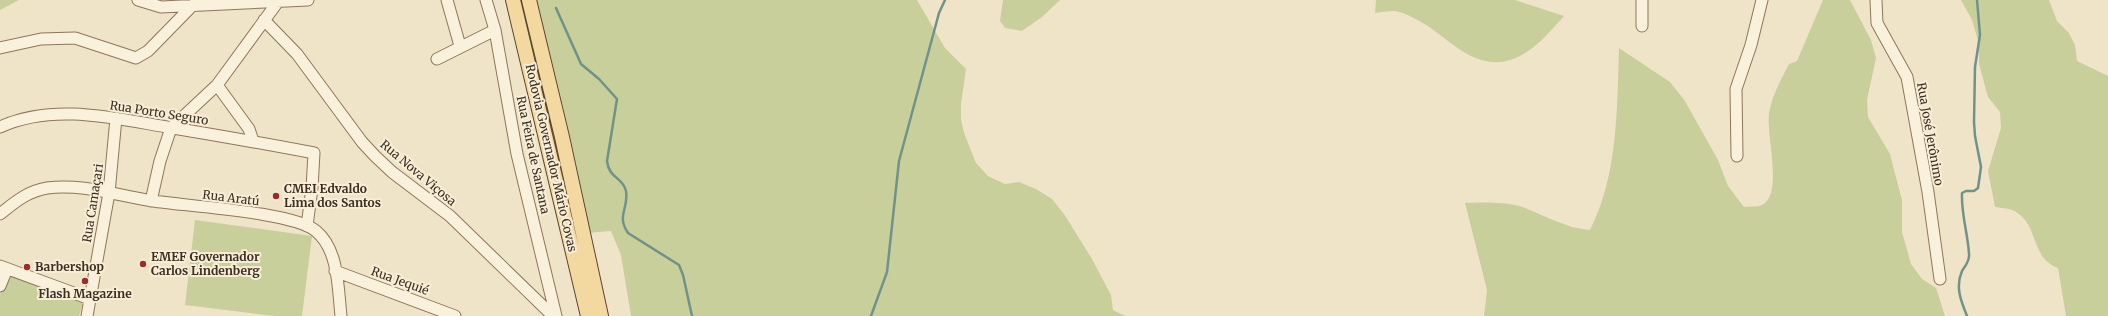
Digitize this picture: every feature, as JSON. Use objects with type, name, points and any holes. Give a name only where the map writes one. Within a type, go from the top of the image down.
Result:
[{"type":"main road","name":"Rodovia Governador Mário Covas","points":[[513,0],[588,316]]},
{"type":"main road","name":"Rodovia Governador Mário Covas","points":[[529,0],[564,144],[601,316]]},
{"type":"street","points":[[138,0],[154,6],[170,3],[193,5],[308,0]]},
{"type":"street","points":[[447,0],[460,46]]},
{"type":"street","name":"Rua Feira de Santana","points":[[486,0],[495,30],[517,154],[554,316]]},
{"type":"street","points":[[1642,0],[1642,26]]},
{"type":"street","points":[[1737,156],[1736,89],[1751,45],[1762,0]]},
{"type":"street","name":"Rua José Jerônimo","points":[[1876,0],[1877,23],[1907,77],[1928,192],[1940,279]]},
{"type":"street","points":[[151,201],[160,161],[171,128],[217,85],[277,1]]},
{"type":"street","points":[[0,48],[41,39],[75,38],[136,58],[148,51],[193,5]]},
{"type":"street","name":"Rua Nova Viçosa","points":[[264,20],[297,54],[362,142],[375,156],[392,172],[450,216],[554,316]]},
{"type":"street","points":[[437,59],[460,46],[495,30]]},
{"type":"street","points":[[217,85],[249,129],[254,141]]},
{"type":"street","name":"Rua Porto Seguro","points":[[0,127],[25,118],[68,113],[116,118],[254,141],[314,154],[312,188],[307,226]]},
{"type":"street","name":"Rua Camaçari","points":[[87,316],[109,193],[116,118]]},
{"type":"street","name":"Rua Aratú","points":[[0,214],[28,194],[49,188],[63,188],[109,193],[151,201],[275,217],[307,226],[316,230],[325,240],[331,252],[342,316]]},
{"type":"street","points":[[0,286],[4,267],[90,299]]},
{"type":"street","name":"Rua Jequié","points":[[335,271],[455,316]]},
{"type":"green space","points":[[0,0],[19,0],[0,10]]},
{"type":"green space","points":[[532,0],[917,0],[945,48],[966,69],[961,104],[961,119],[964,133],[976,163],[988,176],[1005,184],[1019,182],[1036,189],[1052,199],[1064,214],[1092,259],[1111,295],[1113,310],[1125,316],[631,316],[621,255],[611,231],[587,233]]},
{"type":"green space","points":[[1003,0],[1060,0],[1042,17],[1022,31],[1005,28],[1000,21]]},
{"type":"green space","points":[[1376,0],[1515,0],[1564,16],[1533,48],[1522,55],[1509,60],[1496,62],[1482,60],[1467,54],[1428,27],[1403,13],[1394,11],[1375,13]]},
{"type":"green space","points":[[1823,0],[1850,0],[1871,40],[1876,58],[1867,100],[1868,117],[1890,154],[1902,200],[1902,232],[1911,264],[1922,279],[1936,288],[1945,316],[1484,316],[1487,290],[1465,203],[1478,202],[1520,206],[1571,227],[1590,230],[1606,187],[1611,164],[1618,94],[1619,48],[1670,82],[1685,101],[1718,160],[1728,186],[1744,207],[1763,205],[1770,195],[1772,185],[1773,173],[1769,113],[1772,100],[1789,64],[1797,61]]},
{"type":"green space","points":[[1961,0],[2049,0],[2057,21],[2069,33],[2075,45],[2077,61],[2108,76],[2108,316],[2066,316],[2058,268],[2049,263],[2043,257],[2028,225],[2023,218],[2016,212],[2006,208],[1995,207],[1988,171],[2001,128],[2000,112],[1988,97],[1979,64],[1979,44],[1972,20]]},
{"type":"green space","points":[[195,220],[312,236],[302,316],[275,316],[185,305]]},
{"type":"green space","points":[[9,271],[84,299],[79,316],[0,316],[0,295]]},
{"type":"waterway","points":[[871,316],[887,272],[899,161],[939,13],[945,0]]},
{"type":"waterway","points":[[1967,316],[1959,288],[1960,277],[1969,257],[1962,193],[1966,191],[1974,191],[1978,188],[1981,167],[1974,122],[1975,67],[1980,35],[1977,0]]},
{"type":"waterway","points":[[556,8],[581,64],[599,79],[617,99],[607,161],[610,171],[622,183],[626,191],[626,203],[623,217],[625,227],[628,233],[679,265],[683,275],[692,316]]},
{"type":"place","name":"CMEI Edvaldo Lima dos Santos","points":[[276,196]]},
{"type":"place","name":"EMEF Governador Carlos Lindenberg","points":[[143,264]]},
{"type":"place","name":"Barbershop","points":[[27,267]]},
{"type":"place","name":"Flash Magazine","points":[[85,281]]}]
